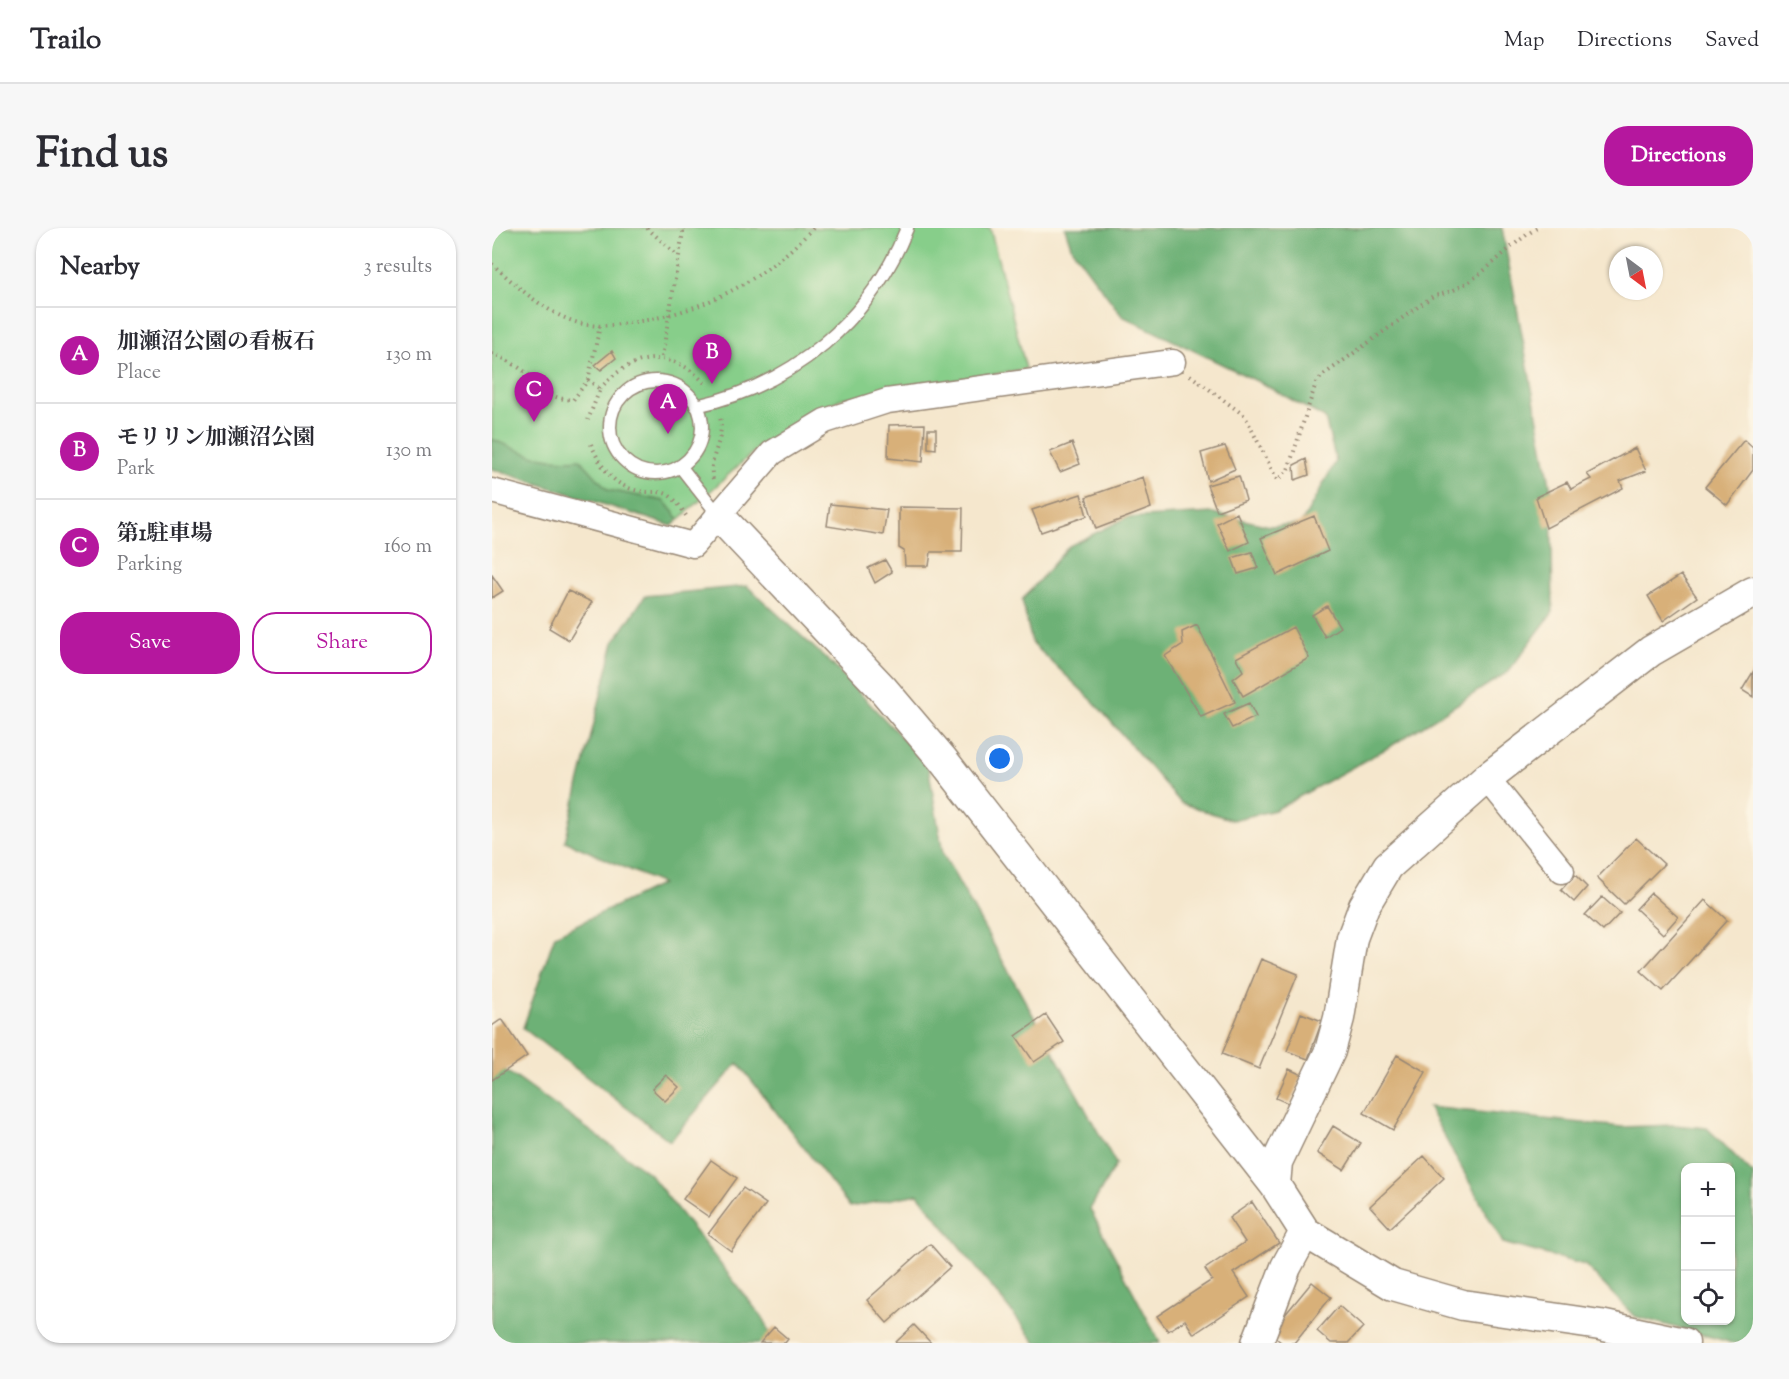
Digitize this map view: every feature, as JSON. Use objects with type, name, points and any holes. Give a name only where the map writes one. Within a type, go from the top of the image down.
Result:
[{"type":"street","points":[[492,491],[693,545],[718,519],[772,453],[825,421],[887,401],[1173,362]]},
{"type":"street","points":[[718,519],[882,688],[943,760],[1275,1185],[1305,1232],[1393,1284],[1427,1296],[1463,1305],[1600,1325],[1684,1343]]},
{"type":"street","points":[[1275,1185],[1277,1162],[1330,1051],[1339,1018],[1352,938],[1364,906],[1388,866],[1487,778],[1651,651],[1751,598]]},
{"type":"street","points":[[1487,778],[1562,872]]},
{"type":"street","points":[[1257,1343],[1286,1267],[1305,1232]]},
{"type":"lane","points":[[696,406],[758,388],[809,358],[834,337],[878,284],[898,252],[907,228]]},
{"type":"lane","points":[[658,381],[673,385],[687,393],[696,406],[701,425],[698,446],[680,466],[666,472],[650,473],[635,469],[622,459],[614,447],[610,432],[611,416],[618,402],[628,390],[642,383],[658,381]]},
{"type":"lane","points":[[680,466],[718,519]]},
{"type":"path","points":[[647,228],[678,256]]},
{"type":"path","points":[[662,357],[683,232],[680,228]]},
{"type":"path","points":[[492,264],[557,315],[581,323],[600,326],[668,317],[715,300],[774,266],[813,228]]},
{"type":"path","points":[[1173,362],[1245,416],[1277,480],[1288,470],[1316,383],[1322,376],[1426,300],[1449,291],[1479,274],[1512,244],[1537,228]]},
{"type":"path","points":[[492,353],[532,377],[544,391],[555,398],[573,400],[588,380],[600,326]]},
{"type":"path","points":[[588,420],[600,389],[628,366],[662,357],[688,369],[709,389]]},
{"type":"path","points":[[588,380],[600,389]]},
{"type":"path","points":[[718,519],[712,476],[713,459],[720,444],[722,430],[719,413]]},
{"type":"path","points":[[591,444],[607,474],[619,484],[637,491],[665,494],[675,501],[718,519]]},
{"type":"green space","points":[[492,228],[990,228],[1026,369],[840,399],[759,447],[672,526],[492,469]]},
{"type":"green space","points":[[1065,228],[1502,228],[1551,490],[1553,612],[1508,672],[1391,746],[1275,810],[1232,820],[1181,803],[1094,702],[1032,643],[1022,600],[1069,546],[1126,518],[1213,513],[1270,526],[1301,524],[1336,461],[1325,418],[1263,384],[1122,316],[1072,249]]},
{"type":"green space","points":[[492,439],[525,453],[545,458],[580,459],[608,490],[664,501],[679,519],[672,526],[492,469]]},
{"type":"green space","points":[[747,586],[832,664],[928,765],[943,854],[1116,1164],[1090,1209],[1160,1343],[1036,1343],[918,1194],[850,1207],[738,1063],[670,1141],[523,1028],[555,935],[662,884],[565,841],[614,642],[645,596]]},
{"type":"green space","points":[[492,1063],[649,1173],[765,1321],[773,1343],[492,1343]]},
{"type":"green space","points":[[1428,1107],[1622,1127],[1674,1125],[1707,1128],[1753,1174],[1753,1343],[1733,1343],[1634,1316],[1585,1265],[1503,1243]]},
{"type":"building","points":[[612,351],[616,358],[601,370],[595,365]]},
{"type":"building","points":[[925,424],[923,462],[888,458],[889,425]]},
{"type":"building","points":[[928,429],[936,429],[936,449],[928,448]]},
{"type":"building","points":[[1744,440],[1753,448],[1753,470],[1727,505],[1705,487]]},
{"type":"building","points":[[1072,443],[1080,464],[1060,472],[1050,452]]},
{"type":"building","points":[[1225,446],[1235,469],[1208,481],[1201,453]]},
{"type":"building","points":[[1635,448],[1646,471],[1620,481],[1623,488],[1546,528],[1536,497],[1567,482],[1571,489],[1591,479],[1587,474]]},
{"type":"building","points":[[1306,459],[1309,475],[1295,480],[1294,465]]},
{"type":"building","points":[[1239,476],[1246,500],[1217,511],[1207,485]]},
{"type":"building","points":[[1143,477],[1151,508],[1096,529],[1086,497]]},
{"type":"building","points":[[1081,494],[1087,516],[1041,532],[1032,510]]},
{"type":"building","points":[[830,504],[887,510],[883,535],[827,526]]},
{"type":"building","points":[[899,507],[963,508],[962,552],[931,552],[929,566],[905,566],[904,551],[899,548]]},
{"type":"building","points":[[1237,513],[1249,542],[1230,551],[1217,523]]},
{"type":"building","points":[[1314,516],[1328,551],[1277,575],[1261,538]]},
{"type":"building","points":[[1252,552],[1258,568],[1238,574],[1232,558]]},
{"type":"building","points":[[885,560],[892,572],[875,583],[868,568]]},
{"type":"building","points":[[492,575],[503,591],[492,598]]},
{"type":"building","points":[[1681,575],[1697,597],[1663,621],[1648,596]]},
{"type":"building","points":[[568,591],[592,602],[569,640],[549,628]]},
{"type":"building","points":[[1327,606],[1340,627],[1325,637],[1312,615]]},
{"type":"building","points":[[1197,625],[1235,702],[1201,717],[1165,656],[1183,644],[1182,632]]},
{"type":"building","points":[[1293,627],[1309,658],[1243,696],[1233,679],[1243,671],[1236,658]]},
{"type":"building","points":[[1753,672],[1753,697],[1742,690]]},
{"type":"building","points":[[1249,703],[1256,717],[1232,728],[1224,714]]},
{"type":"building","points":[[1636,838],[1664,864],[1624,904],[1597,878]]},
{"type":"building","points":[[1575,875],[1587,887],[1574,902],[1561,890]]},
{"type":"building","points":[[1651,893],[1678,917],[1663,934],[1636,909]]},
{"type":"building","points":[[1602,897],[1620,913],[1603,931],[1585,915]]},
{"type":"building","points":[[1705,900],[1727,920],[1663,991],[1641,971]]},
{"type":"building","points":[[1261,959],[1298,974],[1259,1069],[1222,1054]]},
{"type":"building","points":[[1301,1013],[1322,1021],[1308,1059],[1287,1051]]},
{"type":"building","points":[[1046,1015],[1064,1042],[1034,1062],[1016,1036]]},
{"type":"building","points":[[502,1019],[527,1056],[492,1080],[492,1026]]},
{"type":"building","points":[[1397,1055],[1426,1072],[1393,1130],[1364,1113]]},
{"type":"building","points":[[1289,1069],[1302,1075],[1290,1104],[1276,1098]]},
{"type":"building","points":[[666,1075],[679,1087],[665,1101],[652,1089]]},
{"type":"building","points":[[1333,1126],[1361,1143],[1344,1170],[1317,1153]]},
{"type":"building","points":[[1424,1156],[1444,1178],[1390,1228],[1370,1206]]},
{"type":"building","points":[[711,1160],[737,1178],[709,1217],[683,1199]]},
{"type":"building","points":[[743,1188],[766,1204],[731,1251],[708,1234]]},
{"type":"building","points":[[1252,1202],[1279,1243],[1233,1273],[1249,1297],[1194,1334],[1185,1320],[1168,1331],[1157,1316],[1212,1280],[1205,1269],[1245,1242],[1229,1218]]},
{"type":"building","points":[[930,1244],[950,1267],[887,1323],[867,1300]]},
{"type":"building","points":[[1312,1282],[1331,1297],[1294,1343],[1282,1343],[1270,1333]]},
{"type":"building","points":[[1339,1306],[1363,1327],[1348,1343],[1331,1343],[1317,1331]]},
{"type":"building","points":[[914,1325],[931,1343],[895,1343]]},
{"type":"building","points":[[774,1327],[788,1339],[785,1343],[760,1343]]},
{"type":"place","name":"モリリン加瀬沼公園","points":[[712,384]]},
{"type":"place","name":"第1駐車場","points":[[534,422]]},
{"type":"place","name":"加瀬沼公園の看板石","points":[[668,434]]}]
